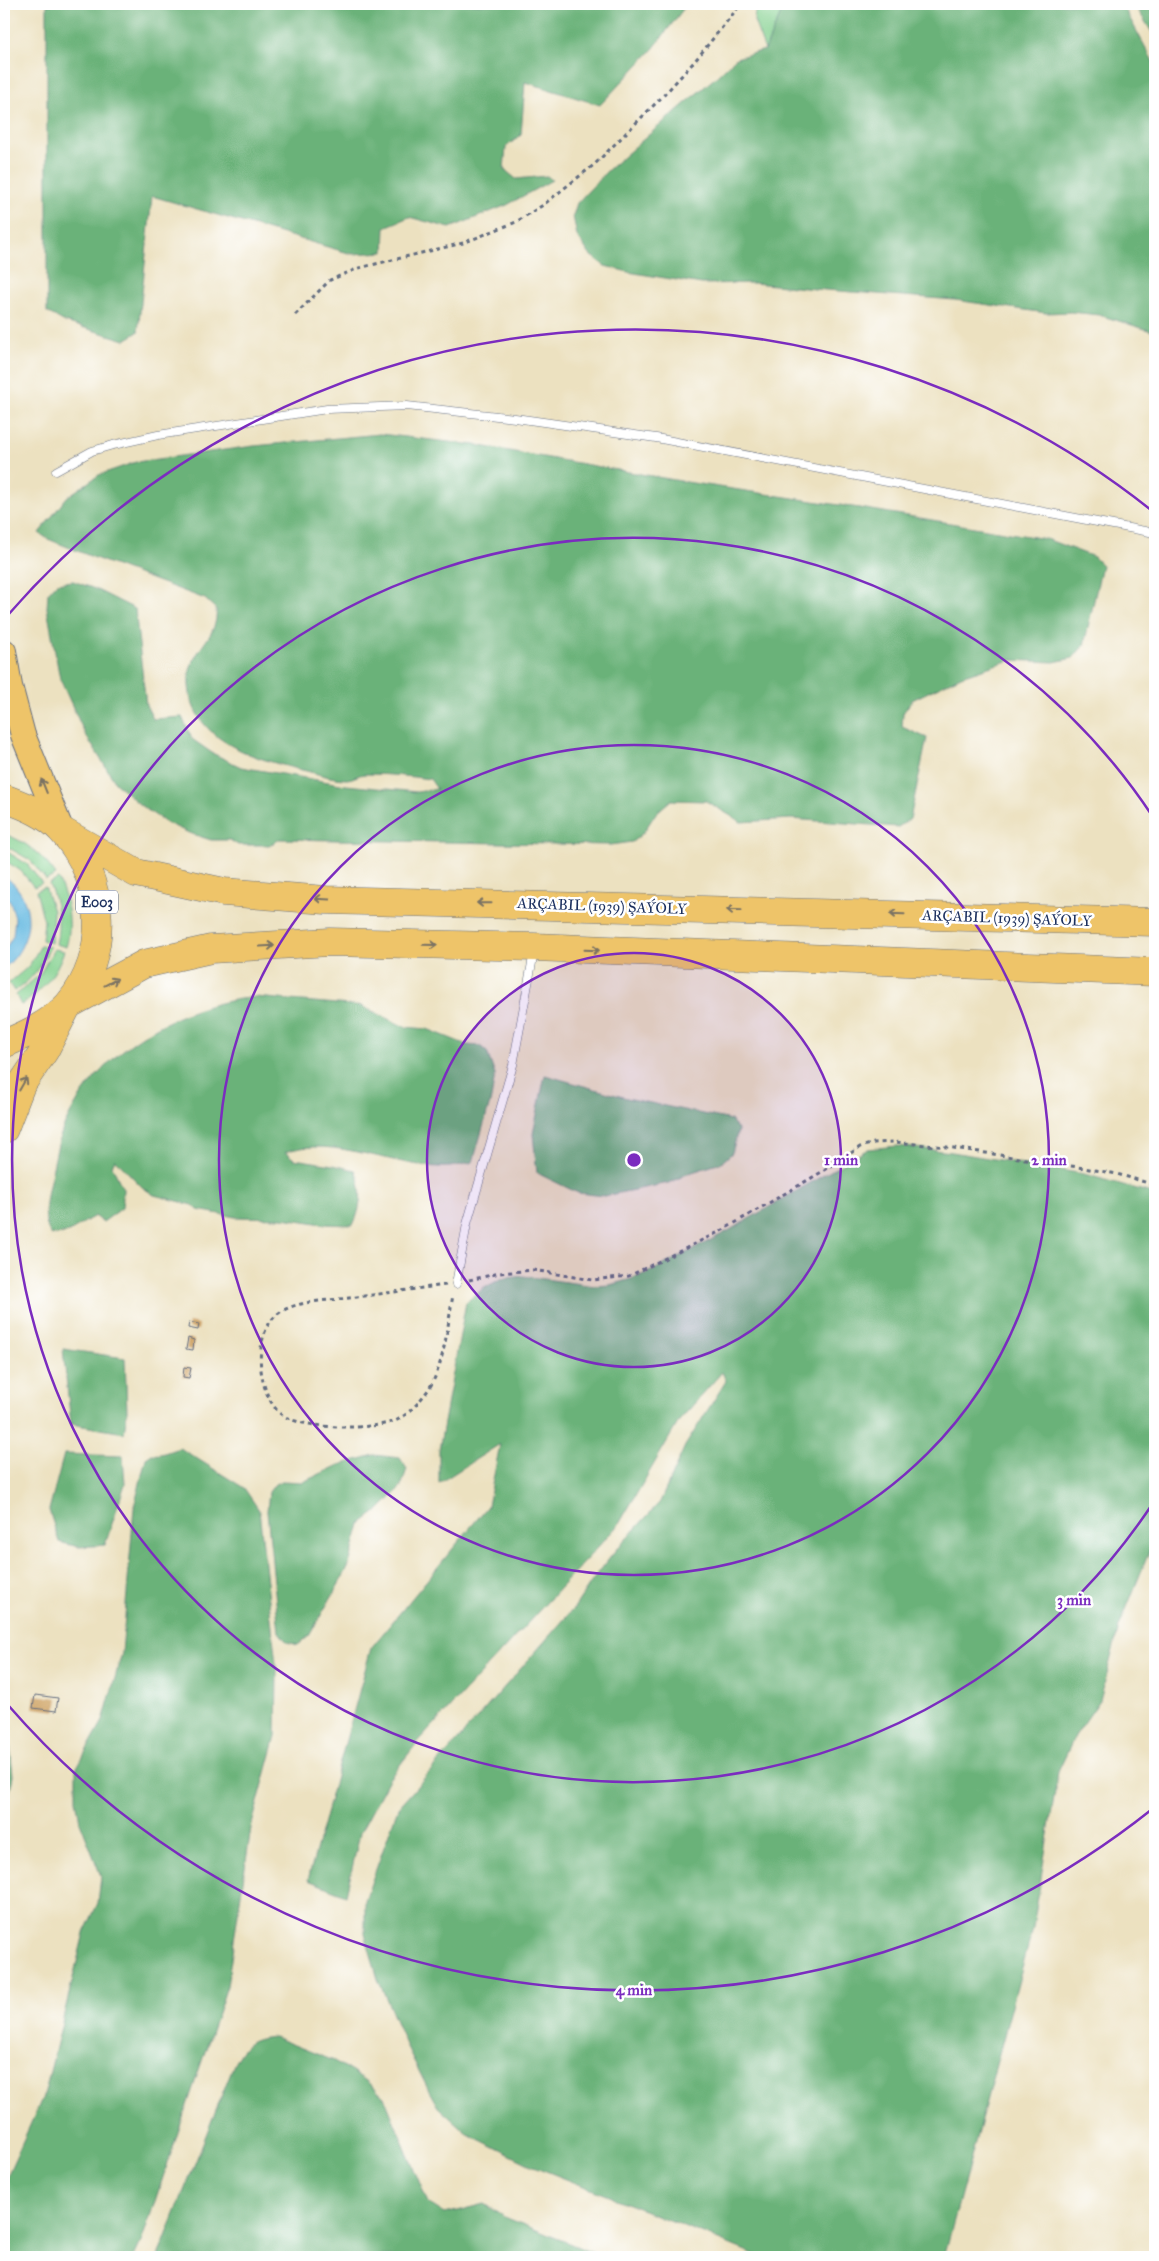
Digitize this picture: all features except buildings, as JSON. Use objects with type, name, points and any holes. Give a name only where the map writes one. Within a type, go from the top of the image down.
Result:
[{"type":"highway","name":"E003","points":[[4,798],[34,810],[62,831],[84,862],[97,898],[98,936],[88,972],[68,1005],[38,1030],[4,1044]]},
{"type":"highway","name":"ARÇABIL (1939) ŞAÝOLY","points":[[62,831],[136,873],[224,892],[326,900],[1155,922]]},
{"type":"highway","points":[[4,1129],[21,1085],[45,1050],[68,1005],[144,964],[211,949],[330,942],[534,947],[1155,972]]},
{"type":"main road","points":[[4,650],[10,686],[23,735],[62,831]]},
{"type":"lane","points":[[56,471],[92,451],[158,436],[327,409],[407,406],[515,418],[656,438],[1155,533]]},
{"type":"lane","points":[[456,1284],[467,1224],[513,1064],[534,947]]},
{"type":"path","points":[[295,315],[330,280],[359,268],[463,243],[516,222],[543,205],[594,164],[662,96],[694,62],[741,4]]},
{"type":"path","points":[[456,1284],[439,1364],[430,1388],[414,1408],[398,1420],[371,1427],[315,1425],[282,1416],[268,1399],[260,1363],[263,1333],[279,1313],[303,1303],[456,1284],[500,1273],[533,1270],[592,1280],[629,1276],[723,1230],[825,1170],[853,1151],[874,1143],[894,1142],[946,1147],[1117,1174],[1155,1185]]},
{"type":"green space","points":[[47,4],[687,4],[653,49],[600,105],[525,82],[521,135],[506,147],[504,169],[516,179],[547,176],[552,180],[507,205],[450,228],[409,217],[385,227],[384,252],[352,254],[152,196],[138,332],[125,340],[65,322],[47,312]]},
{"type":"green space","points":[[756,4],[785,4],[765,50],[754,21]]},
{"type":"green space","points":[[785,4],[1122,4],[1155,65],[1155,332],[1099,315],[1071,312],[1046,313],[955,300],[754,283],[702,284],[628,272],[605,266],[590,255],[577,236],[573,216],[577,203],[608,170],[736,58],[765,50]]},
{"type":"green space","points":[[1134,4],[1155,4],[1155,37]]},
{"type":"green space","points":[[380,434],[475,445],[686,482],[1046,539],[1094,557],[1102,565],[1084,645],[1073,658],[1054,662],[1010,660],[961,676],[912,700],[903,713],[902,727],[927,738],[910,819],[898,827],[791,819],[741,822],[706,801],[671,800],[656,813],[643,833],[632,842],[610,845],[280,839],[270,845],[238,845],[230,840],[211,840],[165,822],[140,805],[115,782],[85,734],[60,679],[47,608],[48,593],[57,583],[73,581],[95,589],[135,609],[146,705],[153,719],[182,717],[192,739],[212,753],[241,767],[346,785],[417,792],[437,789],[430,779],[414,777],[365,774],[347,779],[330,777],[284,766],[230,745],[214,734],[202,721],[193,705],[189,685],[189,673],[197,654],[213,629],[216,620],[216,609],[205,599],[95,558],[48,539],[39,533],[67,497],[99,475],[136,462],[254,446]]},
{"type":"green space","points":[[4,834],[20,841],[33,850],[56,875],[46,880],[30,860],[4,845]]},
{"type":"green space","points":[[4,850],[27,864],[42,883],[34,887],[21,871],[4,860]]},
{"type":"green space","points":[[58,879],[68,912],[69,930],[66,947],[56,944],[57,913],[49,884]]},
{"type":"green space","points":[[45,887],[53,911],[51,943],[42,940],[44,921],[36,891]]},
{"type":"green space","points":[[41,945],[50,947],[43,960],[31,978],[14,991],[9,983],[29,966]]},
{"type":"green space","points":[[54,949],[64,951],[57,967],[42,988],[21,1005],[16,995],[40,974]]},
{"type":"green space","points":[[255,997],[361,1006],[405,1027],[427,1029],[467,1045],[480,1046],[487,1052],[495,1075],[491,1099],[473,1162],[450,1167],[430,1166],[324,1147],[304,1148],[285,1152],[294,1159],[355,1170],[358,1177],[360,1204],[353,1225],[323,1224],[283,1218],[235,1217],[198,1210],[193,1205],[154,1195],[142,1187],[115,1159],[112,1166],[123,1189],[122,1208],[103,1222],[95,1216],[70,1231],[51,1235],[45,1213],[60,1137],[68,1118],[83,1093],[102,1070],[146,1034],[171,1020],[198,1009]]},
{"type":"green space","points":[[545,1075],[627,1098],[731,1120],[738,1130],[732,1153],[721,1163],[689,1173],[669,1183],[604,1196],[578,1193],[537,1173],[533,1134]]},
{"type":"green space","points":[[897,1146],[952,1152],[1084,1174],[1155,1194],[1155,1537],[1119,1627],[1100,1700],[1075,1736],[1058,1772],[1033,1928],[944,2257],[761,2257],[531,2165],[468,2134],[438,2107],[429,2091],[406,2045],[378,1979],[365,1934],[365,1900],[398,1808],[574,1608],[616,1550],[660,1502],[685,1446],[726,1381],[722,1372],[679,1421],[619,1524],[417,1743],[389,1779],[360,1833],[346,1895],[308,1880],[371,1648],[488,1506],[500,1444],[439,1483],[439,1450],[466,1302],[484,1288],[501,1279],[523,1276],[595,1286],[610,1285],[631,1279],[654,1270],[728,1231],[868,1149]]},
{"type":"green space","points":[[63,1349],[125,1358],[127,1412],[124,1433],[71,1424]]},
{"type":"green space","points":[[180,1448],[244,1488],[259,1510],[277,1673],[276,1736],[251,1828],[227,1986],[142,2240],[134,2257],[4,2257],[4,2183],[45,2092],[84,1933],[98,1903],[101,1876],[80,1822],[76,1799],[76,1769],[103,1721],[122,1653],[134,1508],[146,1458],[152,1454],[163,1454]]},
{"type":"green space","points":[[64,1454],[123,1456],[125,1484],[105,1545],[79,1547],[59,1542],[49,1510]]},
{"type":"green space","points":[[374,1455],[400,1458],[407,1469],[401,1487],[379,1510],[360,1524],[348,1568],[309,1636],[298,1645],[287,1642],[279,1632],[267,1511],[269,1492],[275,1484],[282,1481],[303,1482],[339,1465]]},
{"type":"green space","points":[[4,1746],[10,1747],[13,1776],[4,1819]]},
{"type":"green space","points":[[274,2037],[334,2061],[365,2080],[384,2097],[428,2203],[445,2214],[484,2204],[502,2216],[603,2257],[158,2257],[234,2064],[241,2052],[249,2044],[259,2039]]},
{"type":"water","points":[[4,876],[23,897],[27,909],[28,922],[21,947],[4,968],[4,951],[13,936],[15,918],[10,901],[4,893]]}]
